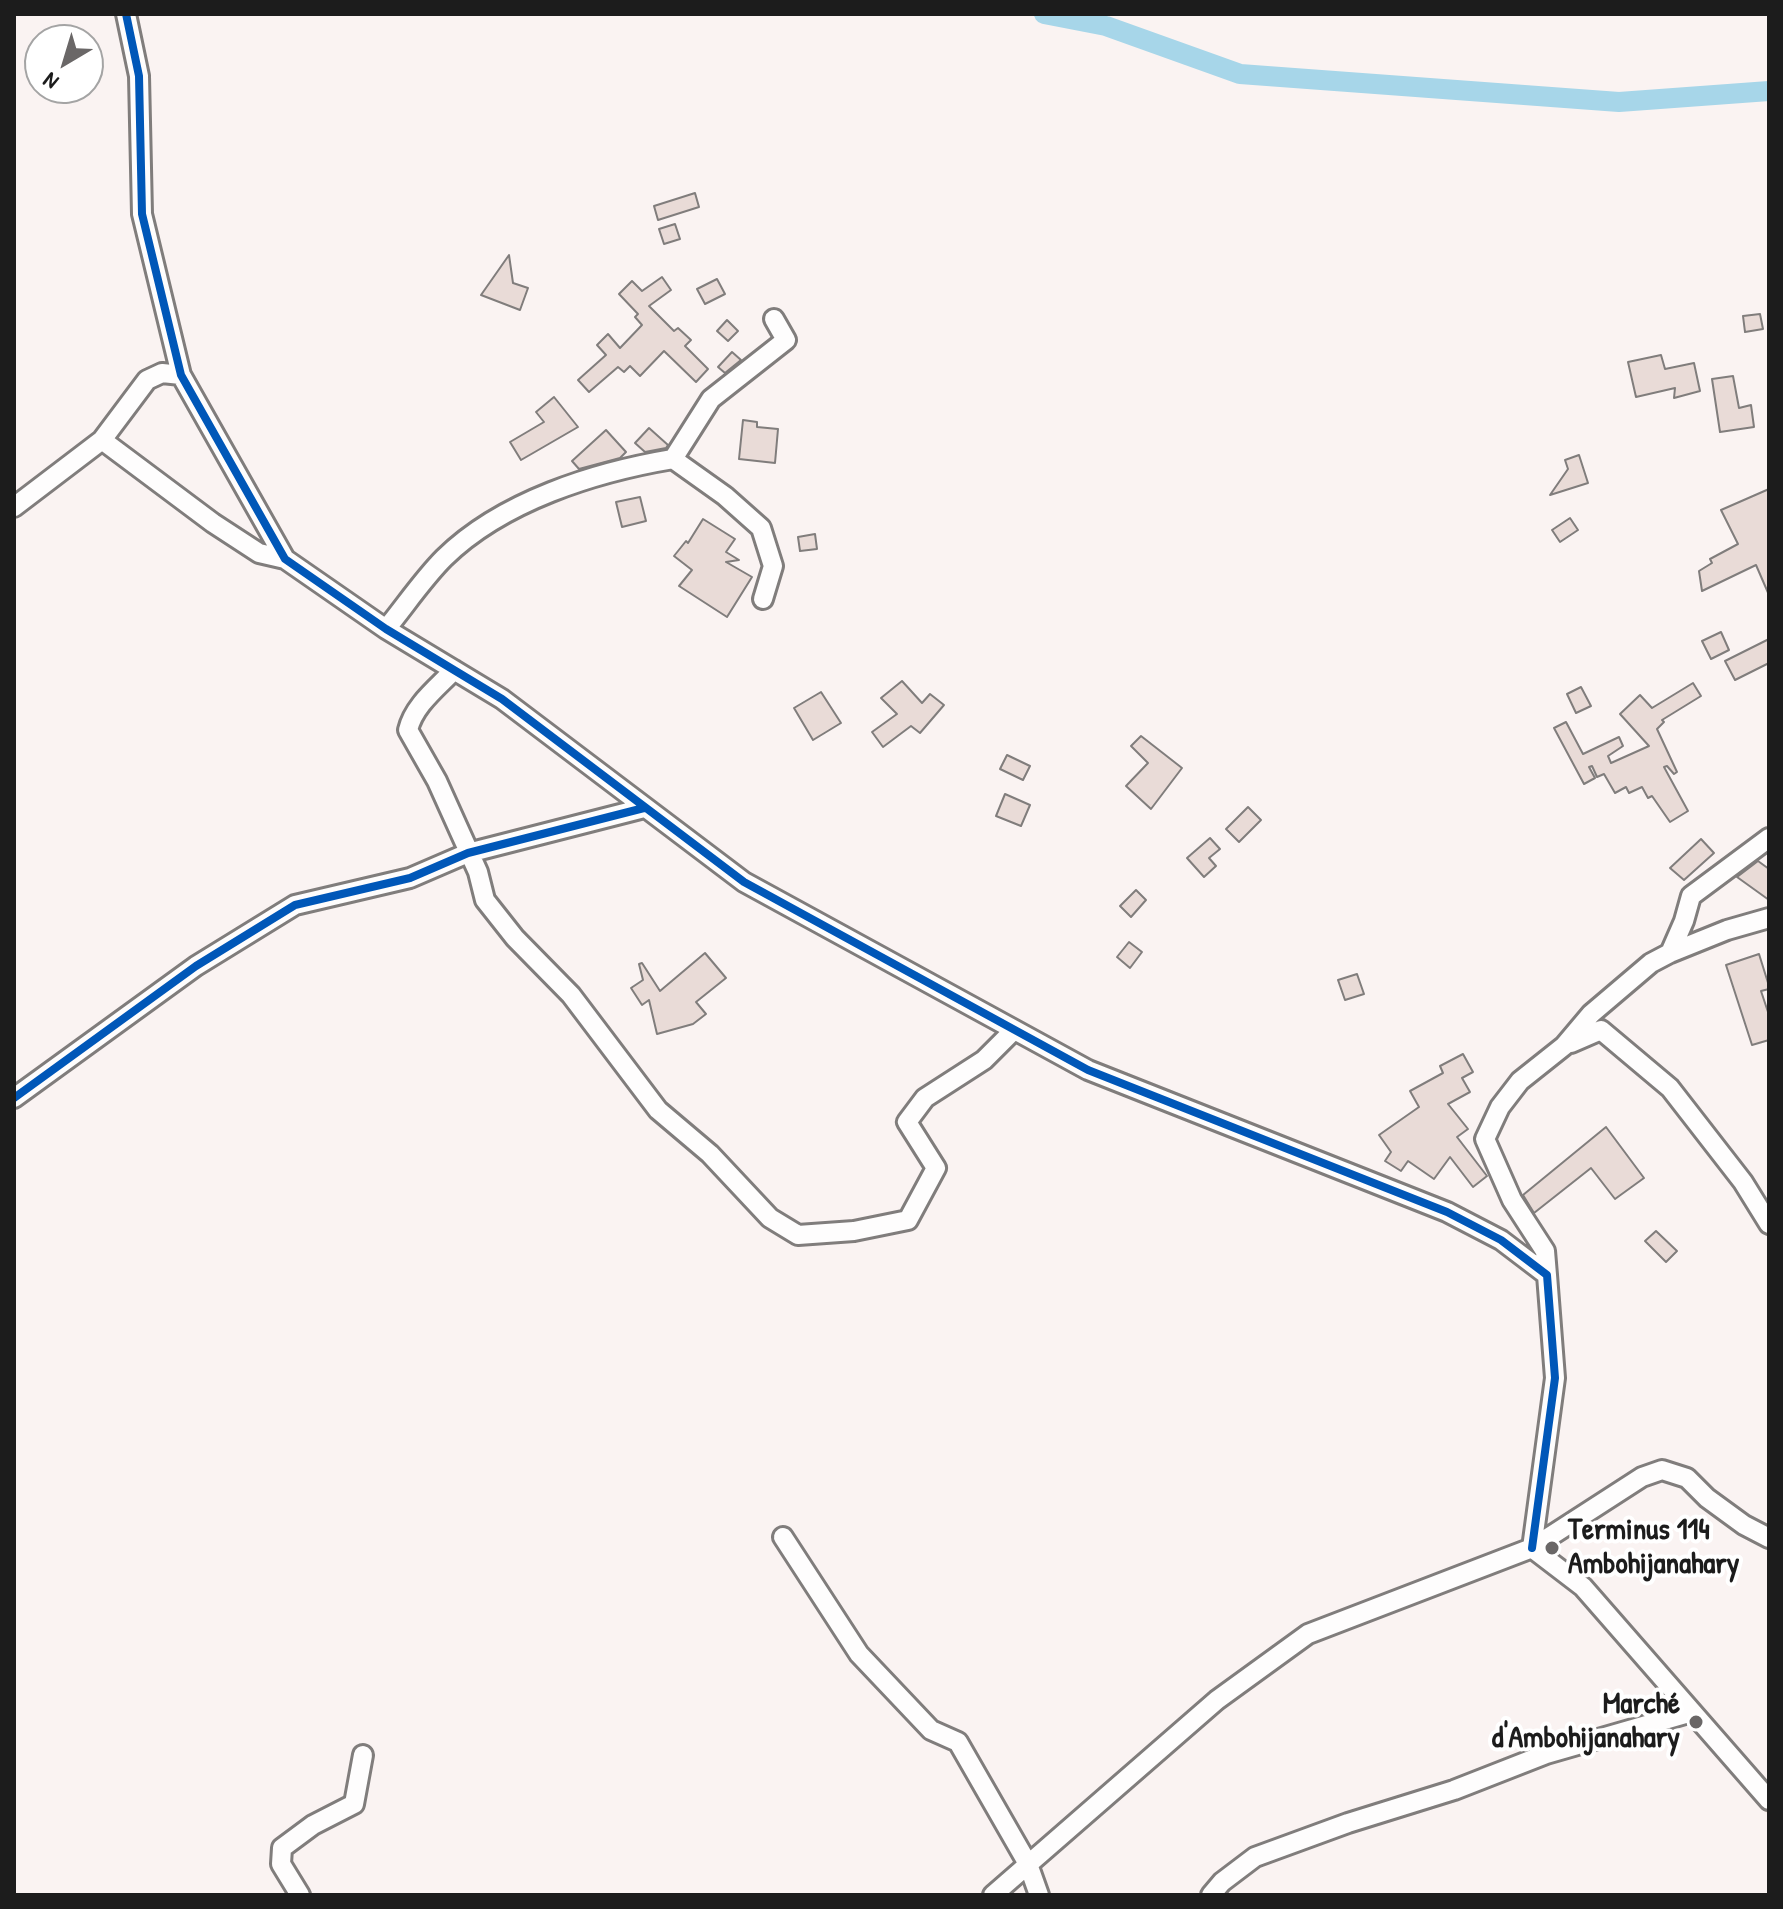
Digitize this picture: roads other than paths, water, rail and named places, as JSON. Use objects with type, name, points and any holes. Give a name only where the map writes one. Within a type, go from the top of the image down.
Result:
[{"type":"street","points":[[126,14],[139,76],[142,214],[181,375],[285,559]]},
{"type":"street","points":[[673,459],[711,399],[786,340],[774,319]]},
{"type":"street","points":[[14,507],[102,440],[147,380],[162,373],[181,375]]},
{"type":"street","points":[[102,440],[213,523],[259,553],[285,559],[386,629],[502,699],[744,882],[1088,1070],[1447,1212],[1501,1240],[1547,1275]]},
{"type":"street","points":[[386,629],[445,557],[503,514],[570,485],[626,467],[673,459],[725,496],[761,528],[773,566],[763,599]]},
{"type":"street","points":[[454,670],[419,707],[408,730],[437,781],[478,872],[485,900],[515,938],[571,995],[658,1110],[710,1154],[770,1218],[798,1235],[854,1231],[908,1220],[936,1168],[907,1122],[925,1098],[984,1060],[1014,1030]]},
{"type":"street","points":[[14,1098],[196,966],[295,905],[410,878],[468,853],[644,808]]},
{"type":"street","points":[[1670,953],[1691,896],[1769,838]]},
{"type":"street","points":[[1532,1548],[1555,1378],[1545,1251],[1512,1200],[1485,1139],[1500,1107],[1520,1081],[1564,1046],[1591,1014],[1651,963],[1727,930],[1769,918]]},
{"type":"street","points":[[1564,1046],[1601,1030],[1670,1088],[1743,1182],[1769,1224]]},
{"type":"street","points":[[993,1895],[1217,1700],[1308,1634],[1532,1548],[1642,1477],[1662,1470],[1687,1478],[1707,1498],[1744,1525],[1769,1538]]},
{"type":"street","points":[[783,1537],[859,1654],[931,1730],[958,1742],[1028,1864],[1039,1895]]},
{"type":"street","points":[[1532,1548],[1583,1587],[1769,1800]]},
{"type":"street","points":[[1211,1895],[1222,1882],[1255,1857],[1348,1823],[1454,1790],[1546,1754],[1692,1712]]},
{"type":"street","points":[[300,1895],[281,1864],[282,1848],[313,1825],[354,1804],[363,1755]]},
{"type":"waterway","points":[[1044,14],[1106,26],[1240,74],[1619,102],[1769,91]]},
{"type":"place","name":"Terminus 114 Ambohijanahary","points":[[1552,1548]]},
{"type":"place","name":"Marché d'Ambohijanahary","points":[[1696,1722]]}]
